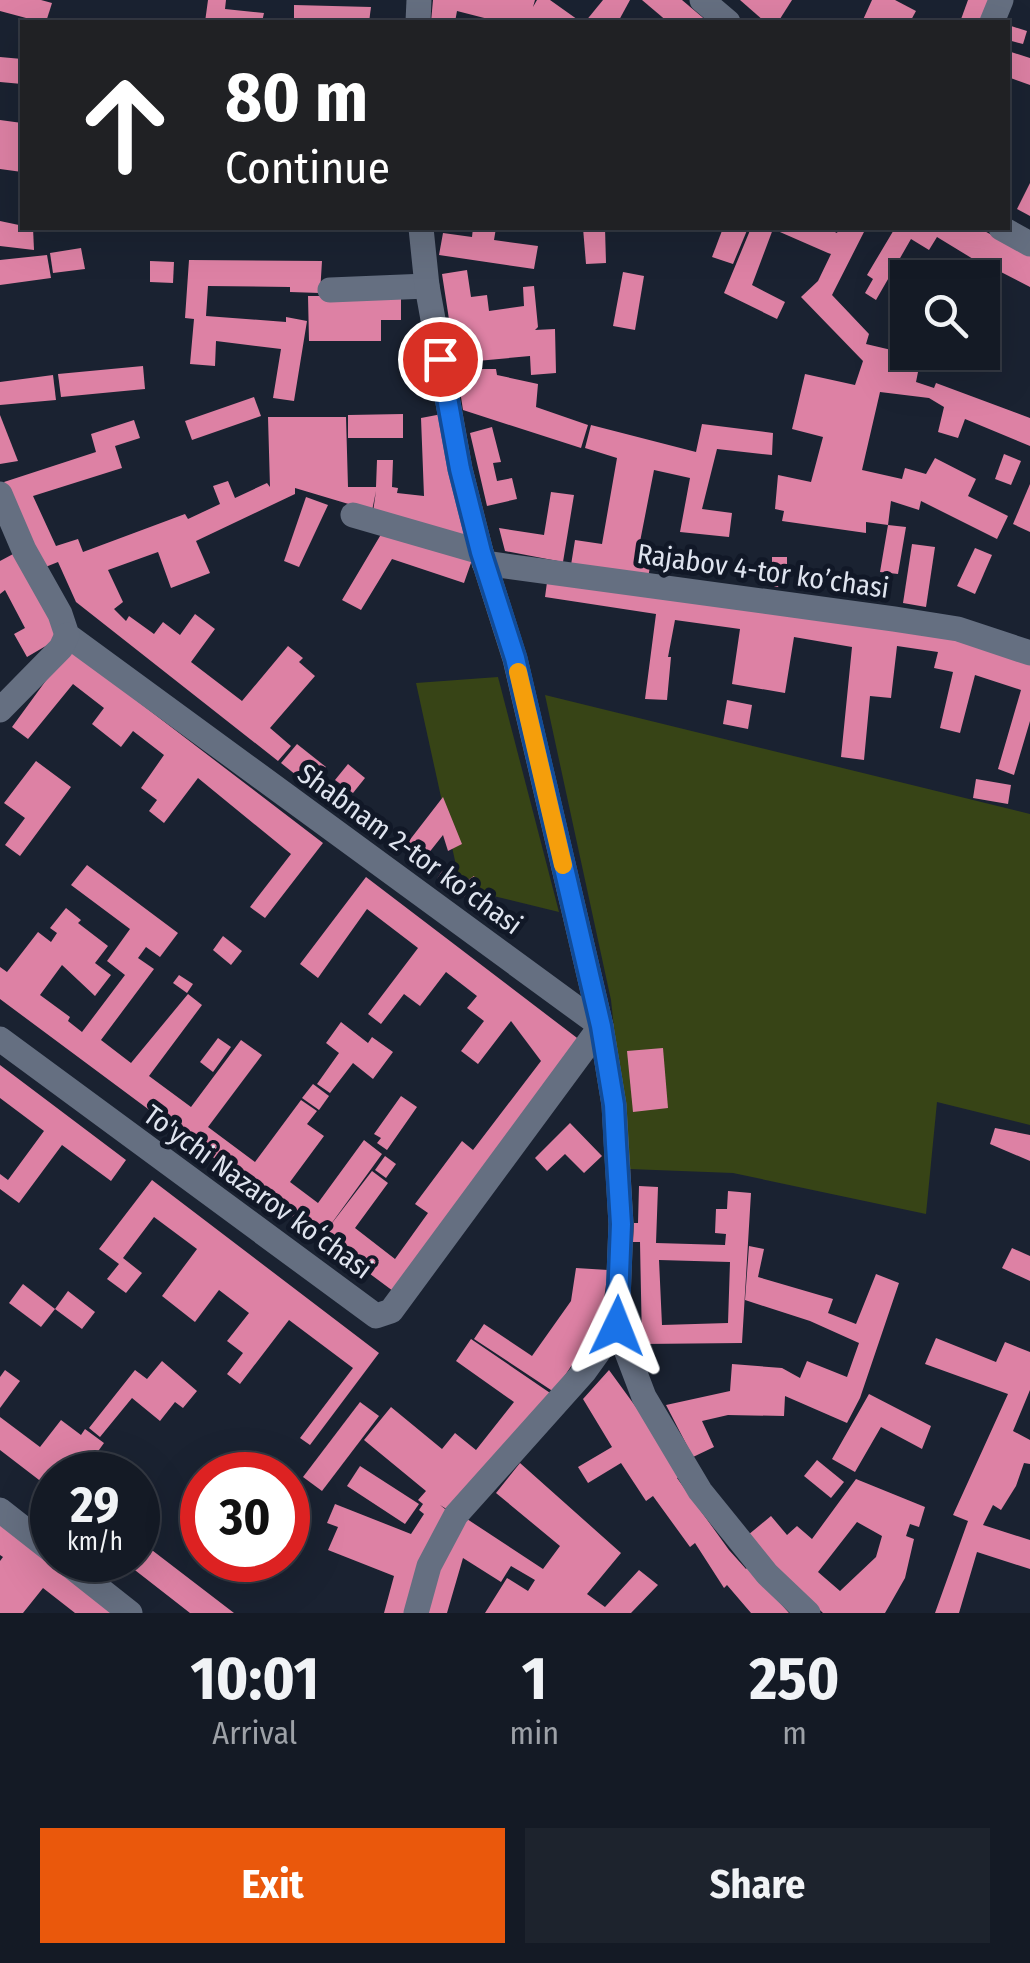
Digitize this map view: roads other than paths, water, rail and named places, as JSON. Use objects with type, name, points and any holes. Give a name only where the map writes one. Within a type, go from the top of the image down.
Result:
[{"type":"street","points":[[702,0],[726,20]]},
{"type":"street","points":[[421,230],[460,469],[515,658],[601,1026],[614,1105],[621,1224],[617,1326],[644,1398],[700,1491],[767,1574],[808,1613]]},
{"type":"street","points":[[1005,230],[1030,244]]},
{"type":"street","points":[[330,290],[428,286]]},
{"type":"street","name":"Shabnam 2-tor koʼchasi","points":[[0,494],[67,635],[601,1026]]},
{"type":"street","name":"Rajabov 4-tor koʼchasi","points":[[353,514],[483,558],[958,629],[1030,653]]},
{"type":"street","points":[[0,710],[61,648],[67,635]]},
{"type":"street","name":"To'ychi Nazarov koʻchasi","points":[[0,1038],[376,1316],[391,1311],[601,1026]]},
{"type":"street","points":[[416,1613],[428,1566],[456,1515],[584,1372],[617,1326]]},
{"type":"street","points":[[0,1510],[30,1534]]},
{"type":"street","points":[[91,1582],[130,1613]]}]
